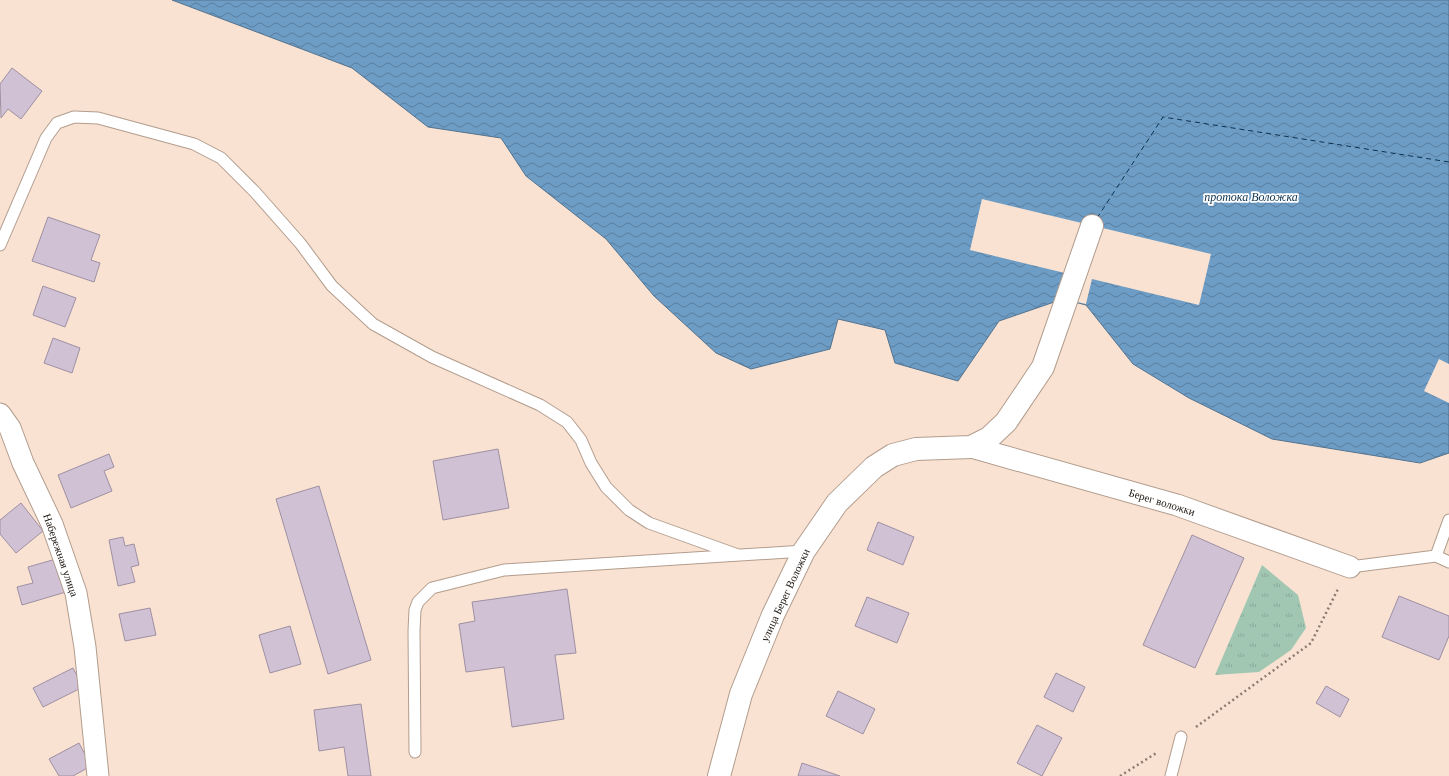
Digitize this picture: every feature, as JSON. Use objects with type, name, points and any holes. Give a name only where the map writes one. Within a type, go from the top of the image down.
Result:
[{"type":"street","name":"улица Берег Воложки","points":[[719,776],[742,694],[773,615],[804,551],[837,503],[874,467],[893,455],[916,449],[971,447],[989,438],[1006,422],[1043,367],[1092,226]]},
{"type":"street","name":"Набережная улица","points":[[0,414],[10,428],[23,463],[52,524],[76,593],[85,647],[98,776]]},
{"type":"street","name":"Берег воложки","points":[[971,447],[1177,505],[1350,567]]},
{"type":"lane","points":[[0,245],[4,239],[46,138],[57,124],[74,117],[98,118],[194,144],[222,158],[255,192],[300,243],[332,286],[373,324],[432,357],[540,405],[568,422],[581,440],[591,463],[606,487],[629,510],[649,523],[738,555]]},
{"type":"lane","points":[[1436,556],[1449,520]]},
{"type":"lane","points":[[415,752],[415,610],[418,602],[432,588],[504,570],[804,551]]},
{"type":"lane","points":[[1350,567],[1436,556],[1449,562]]},
{"type":"lane","points":[[1171,776],[1181,737]]},
{"type":"path","points":[[1120,776],[1181,737],[1311,644],[1350,567]]},
{"type":"green space","points":[[1262,565],[1298,595],[1306,628],[1291,650],[1259,672],[1215,675]]},
{"type":"water","name":"протока Воложка","points":[[172,0],[1449,0],[1449,453],[1420,463],[1272,439],[1189,398],[1133,364],[1086,305],[1063,299],[999,321],[958,381],[895,363],[885,330],[838,319],[830,349],[751,369],[716,353],[654,296],[606,239],[526,176],[501,138],[428,127],[352,68]]},
{"type":"pier","points":[[982,199],[1211,254],[1199,305],[1092,279],[1086,304],[1063,299],[1069,274],[970,250]]},
{"type":"pier","points":[[1439,359],[1449,364],[1449,403],[1424,391]]},
{"type":"building","points":[[12,68],[42,91],[21,119],[8,109],[1,118],[0,84]]},
{"type":"building","points":[[48,217],[100,235],[91,260],[100,263],[94,282],[32,261]]},
{"type":"building","points":[[43,286],[76,298],[65,327],[33,315]]},
{"type":"building","points":[[53,338],[80,348],[72,373],[44,363]]},
{"type":"building","points":[[498,449],[509,508],[443,520],[433,461]]},
{"type":"building","points":[[109,454],[114,467],[104,471],[112,491],[71,508],[58,475]]},
{"type":"building","points":[[319,486],[371,660],[328,674],[276,499]]},
{"type":"building","points":[[21,503],[43,531],[16,553],[0,534],[0,520]]},
{"type":"building","points":[[878,522],[914,537],[903,565],[867,550]]},
{"type":"building","points":[[1192,535],[1244,558],[1195,668],[1143,645]]},
{"type":"building","points":[[123,537],[125,546],[134,544],[139,565],[131,567],[135,582],[118,586],[109,540]]},
{"type":"building","points":[[56,559],[66,592],[22,605],[17,587],[33,583],[28,567]]},
{"type":"building","points":[[567,589],[576,653],[555,655],[564,719],[512,727],[504,667],[466,672],[459,624],[475,621],[472,602]]},
{"type":"building","points":[[1399,596],[1449,616],[1449,636],[1439,660],[1382,637]]},
{"type":"building","points":[[867,597],[909,613],[897,643],[855,626]]},
{"type":"building","points":[[150,608],[156,635],[125,641],[119,614]]},
{"type":"building","points":[[290,626],[301,664],[270,673],[259,635]]},
{"type":"building","points":[[73,668],[83,687],[43,707],[33,688]]},
{"type":"building","points":[[1056,673],[1085,687],[1073,712],[1044,697]]},
{"type":"building","points":[[1326,686],[1349,699],[1340,717],[1316,703]]},
{"type":"building","points":[[838,691],[875,709],[863,734],[826,716]]},
{"type":"building","points":[[361,704],[371,776],[348,776],[344,747],[319,751],[314,710]]},
{"type":"building","points":[[1037,725],[1062,738],[1042,776],[1017,763]]},
{"type":"building","points":[[79,743],[91,766],[73,776],[59,776],[49,759]]},
{"type":"building","points":[[802,763],[840,776],[798,776]]},
{"type":"ferry route","points":[[1097,218],[1163,117],[1449,162]]}]
